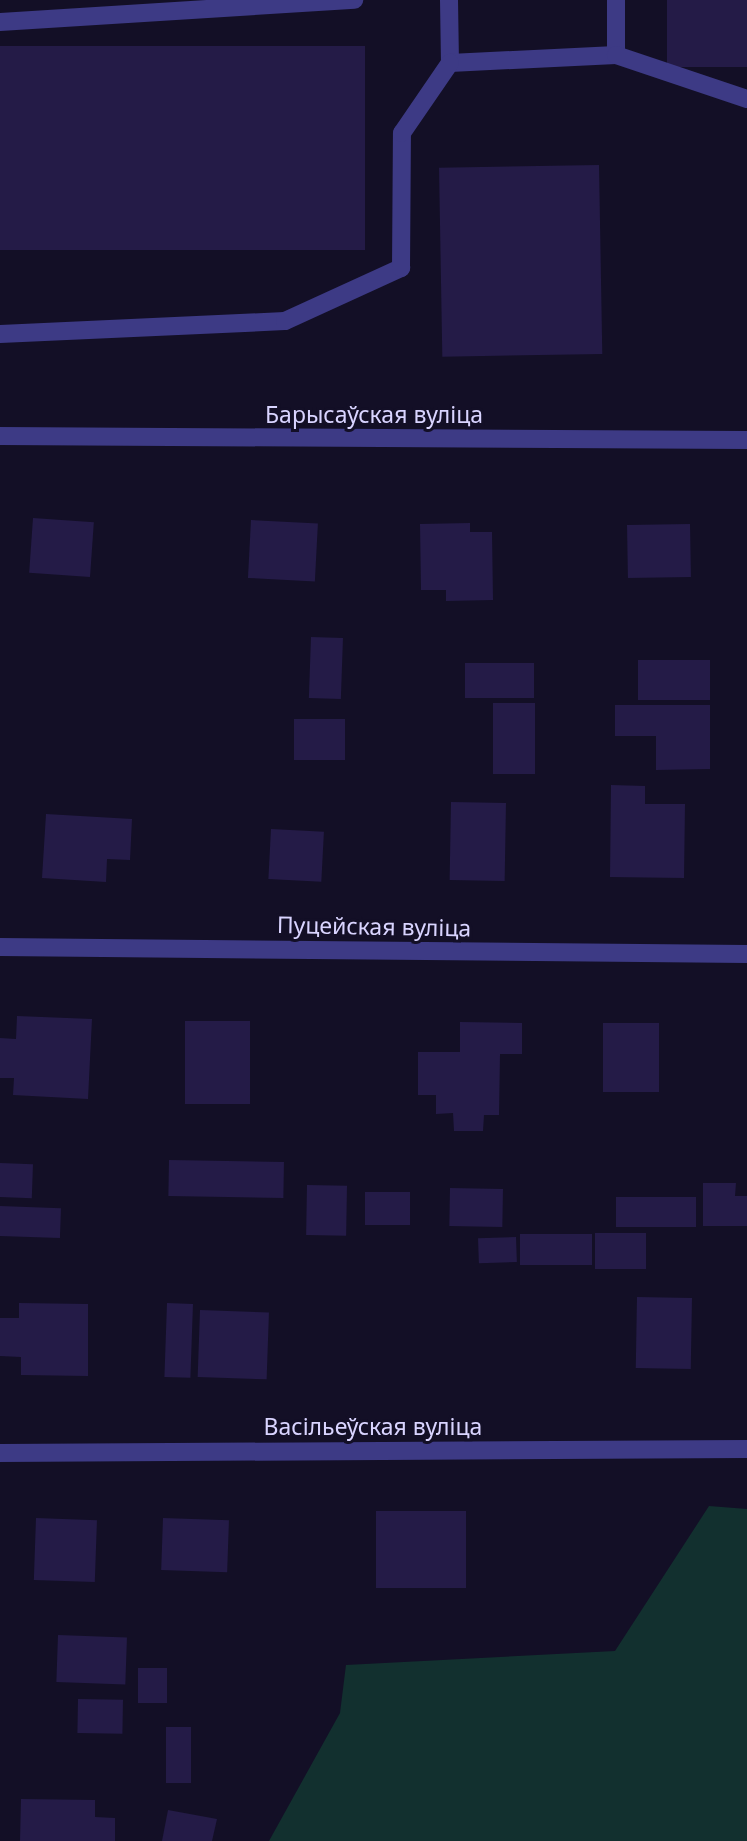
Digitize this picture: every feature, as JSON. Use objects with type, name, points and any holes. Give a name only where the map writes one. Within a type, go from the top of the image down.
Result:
[{"type":"street","points":[[0,22],[354,0]]},
{"type":"street","points":[[0,334],[285,321],[401,268],[402,133],[450,62],[449,0]]},
{"type":"street","points":[[616,0],[616,55]]},
{"type":"street","points":[[450,62],[616,55],[747,99]]},
{"type":"street","name":"Барысаўская вуліца","points":[[0,436],[747,440]]},
{"type":"street","name":"Пуцейская вуліца","points":[[0,947],[747,954]]},
{"type":"street","name":"Васільеўская вуліца","points":[[0,1452],[747,1449]]},
{"type":"green space","points":[[709,1506],[747,1509],[747,1841],[269,1841],[340,1713],[346,1665],[615,1651]]},
{"type":"building","points":[[667,0],[747,0],[747,67],[667,67]]},
{"type":"building","points":[[0,46],[365,46],[365,250],[0,250]]},
{"type":"building","points":[[599,165],[602,354],[442,357],[439,168]]},
{"type":"building","points":[[33,518],[94,522],[90,577],[29,573]]},
{"type":"building","points":[[251,520],[318,524],[315,581],[248,578]]},
{"type":"building","points":[[470,523],[470,532],[492,532],[493,600],[446,601],[446,590],[421,590],[420,524]]},
{"type":"building","points":[[690,524],[691,577],[628,578],[627,525]]},
{"type":"building","points":[[311,637],[343,638],[341,699],[309,698]]},
{"type":"building","points":[[638,660],[710,660],[710,700],[638,700]]},
{"type":"building","points":[[465,663],[534,663],[534,698],[465,698]]},
{"type":"building","points":[[493,703],[535,703],[535,774],[493,774]]},
{"type":"building","points":[[615,705],[710,705],[710,769],[656,770],[656,736],[615,736]]},
{"type":"building","points":[[294,719],[345,719],[345,760],[294,760]]},
{"type":"building","points":[[611,785],[645,786],[645,804],[685,804],[684,878],[610,877]]},
{"type":"building","points":[[451,802],[506,803],[505,881],[450,880]]},
{"type":"building","points":[[46,814],[132,819],[130,860],[107,859],[106,882],[42,878]]},
{"type":"building","points":[[271,829],[324,832],[321,882],[268,879]]},
{"type":"building","points":[[17,1016],[92,1019],[88,1099],[13,1095],[14,1078],[0,1078],[0,1038],[16,1039]]},
{"type":"building","points":[[185,1021],[250,1021],[250,1104],[185,1104]]},
{"type":"building","points":[[460,1022],[522,1023],[522,1054],[500,1054],[499,1115],[484,1115],[483,1131],[454,1131],[453,1113],[436,1114],[436,1095],[418,1095],[418,1052],[460,1052]]},
{"type":"building","points":[[603,1023],[659,1023],[659,1092],[603,1092]]},
{"type":"building","points":[[169,1160],[284,1162],[283,1198],[168,1196]]},
{"type":"building","points":[[0,1163],[33,1164],[32,1198],[0,1197]]},
{"type":"building","points":[[703,1183],[736,1183],[735,1196],[747,1196],[747,1226],[703,1226]]},
{"type":"building","points":[[307,1185],[347,1186],[346,1236],[306,1235]]},
{"type":"building","points":[[450,1188],[503,1189],[502,1227],[449,1226]]},
{"type":"building","points":[[365,1192],[410,1192],[410,1225],[365,1225]]},
{"type":"building","points":[[616,1197],[696,1197],[696,1227],[616,1227]]},
{"type":"building","points":[[0,1206],[61,1208],[60,1238],[0,1236]]},
{"type":"building","points":[[595,1233],[646,1233],[646,1269],[595,1269]]},
{"type":"building","points":[[520,1234],[592,1234],[592,1265],[520,1265]]},
{"type":"building","points":[[516,1237],[517,1262],[479,1263],[478,1238]]},
{"type":"building","points":[[637,1297],[692,1298],[691,1369],[636,1368]]},
{"type":"building","points":[[19,1303],[88,1304],[88,1376],[21,1375],[21,1357],[0,1356],[0,1318],[19,1318]]},
{"type":"building","points":[[167,1303],[193,1304],[190,1378],[164,1377]]},
{"type":"building","points":[[200,1310],[269,1312],[267,1379],[198,1377]]},
{"type":"building","points":[[376,1511],[466,1511],[466,1588],[376,1588]]},
{"type":"building","points":[[36,1518],[97,1520],[95,1582],[34,1580]]},
{"type":"building","points":[[163,1518],[229,1520],[227,1572],[161,1570]]},
{"type":"building","points":[[58,1635],[127,1637],[125,1684],[56,1682]]},
{"type":"building","points":[[138,1668],[167,1668],[167,1703],[138,1703]]},
{"type":"building","points":[[78,1699],[123,1700],[122,1734],[77,1733]]},
{"type":"building","points":[[166,1727],[191,1727],[191,1783],[166,1783]]},
{"type":"building","points":[[21,1799],[95,1800],[95,1817],[115,1818],[115,1841],[20,1841]]},
{"type":"building","points":[[168,1810],[217,1819],[212,1841],[162,1841]]}]
